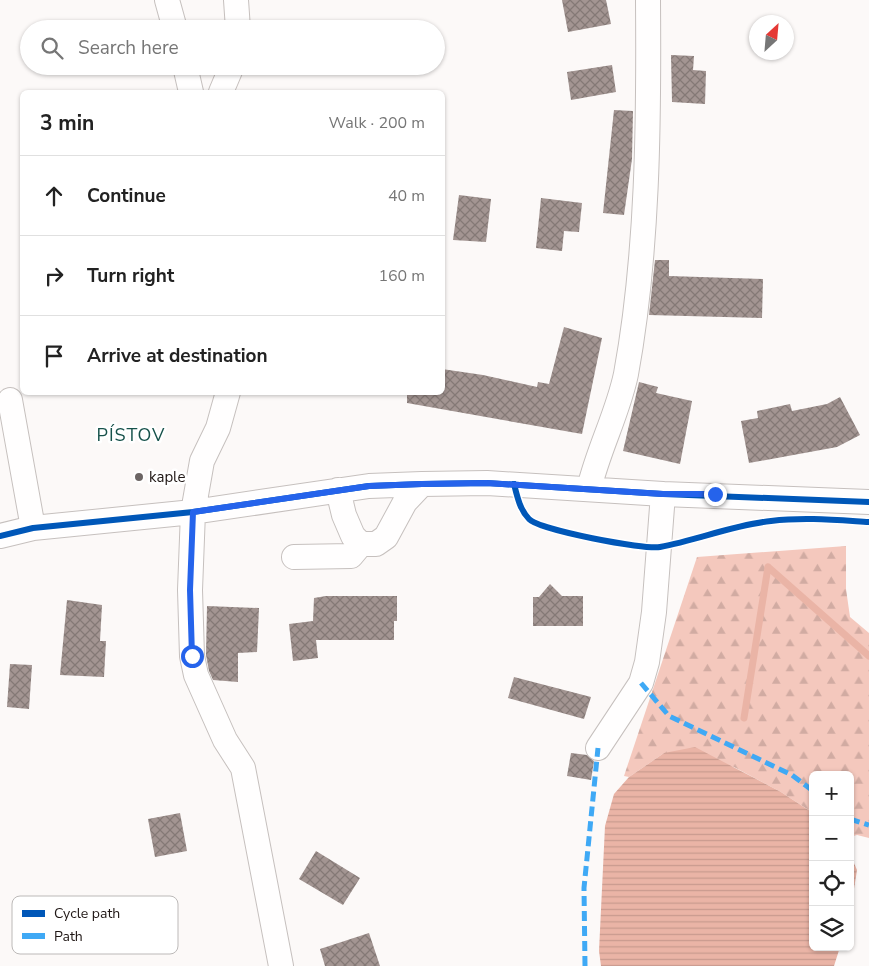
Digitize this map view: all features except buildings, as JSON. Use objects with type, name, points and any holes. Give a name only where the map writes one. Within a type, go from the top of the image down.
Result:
[{"type":"street","points":[[167,0],[173,20]]},
{"type":"street","points":[[236,0],[237,20]]},
{"type":"street","points":[[589,489],[625,376],[637,307],[649,71],[648,0]]},
{"type":"street","points":[[186,75],[190,90]]},
{"type":"street","points":[[222,90],[228,75]]},
{"type":"street","points":[[227,395],[218,428],[202,460],[193,512],[190,590],[192,656],[196,675],[225,740],[243,768],[281,966]]},
{"type":"street","points":[[10,400],[33,528]]},
{"type":"street","points":[[0,536],[33,528],[193,512],[265,503],[369,486],[486,483],[663,494],[869,502]]},
{"type":"street","points":[[338,490],[344,515],[353,536],[361,544],[376,544],[386,537],[405,502],[422,484]]},
{"type":"street","points":[[598,748],[641,683],[647,662],[654,612],[663,494]]},
{"type":"street","points":[[294,557],[351,556],[361,544]]},
{"type":"green space","points":[[846,546],[846,589],[850,617],[869,633],[869,838],[854,836],[854,771],[809,771],[809,810],[781,792],[734,767],[664,753],[629,777],[624,776],[697,557]]},
{"type":"shaded area","points":[[695,747],[781,792],[809,810],[809,951],[839,951],[834,966],[601,966],[599,951],[605,826],[614,794],[629,777],[664,753]]},
{"type":"shaded area","points":[[854,863],[857,870],[854,889]]},
{"type":"waterway","points":[[768,567],[869,656]]},
{"type":"waterway","points":[[744,718],[768,567]]},
{"type":"marked path","points":[[641,683],[669,716],[792,775],[809,788]]},
{"type":"marked path","points":[[585,966],[584,888],[598,748]]},
{"type":"marked path","points":[[854,820],[869,825]]},
{"type":"cycle path","points":[[0,536],[33,528],[193,512],[369,486],[487,483],[663,494],[869,502]]},
{"type":"cycle path","points":[[514,484],[523,511],[529,519],[537,523],[592,538],[650,547],[660,547],[688,541],[743,526],[771,521],[808,519],[869,522]]},
{"type":"place","name":"kaple","points":[[139,477]]},
{"type":"district","name":"PÍSTOV","points":[[131,435]]},
{"type":"route","points":[[192,656],[190,590],[193,512],[265,503],[369,486],[422,484],[486,483],[663,494],[715,494]]}]
